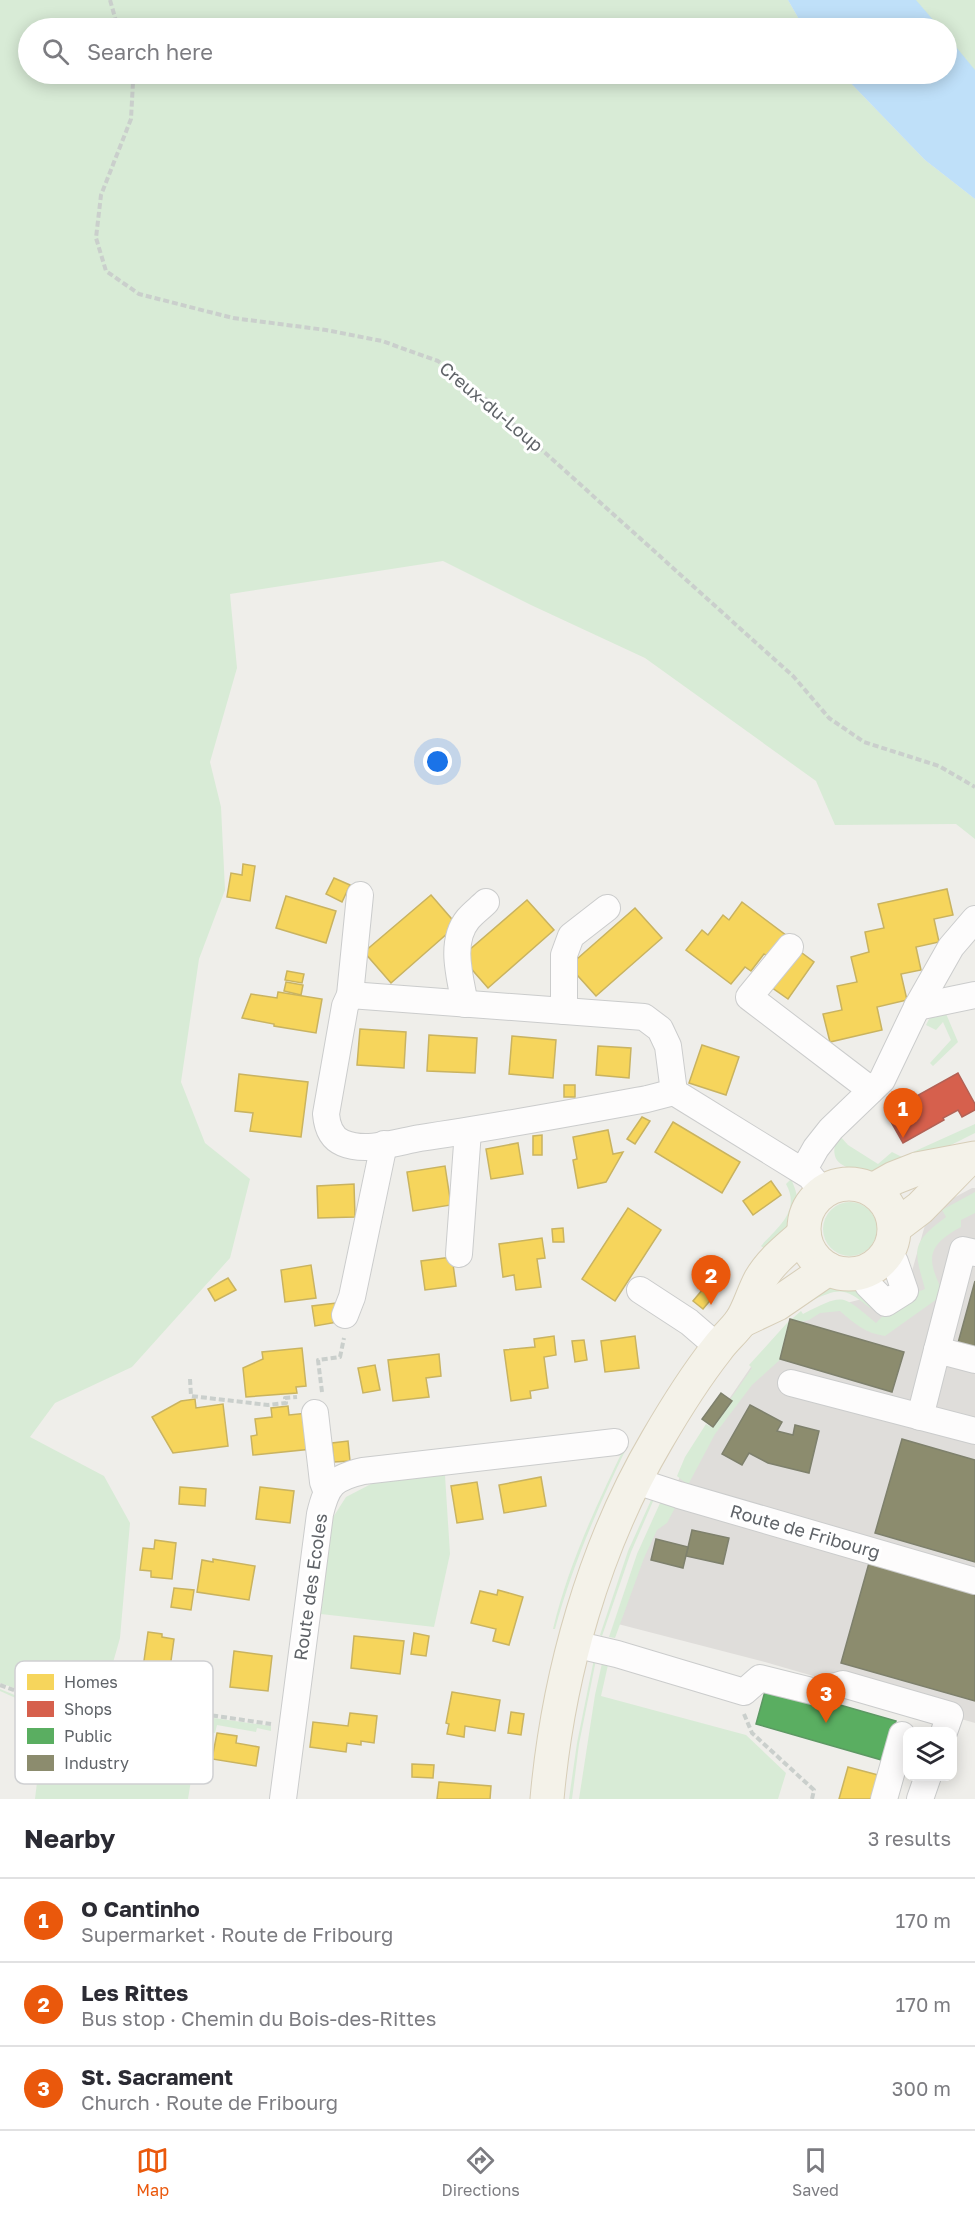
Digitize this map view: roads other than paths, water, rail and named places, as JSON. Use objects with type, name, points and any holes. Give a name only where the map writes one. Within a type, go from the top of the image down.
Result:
[{"type":"main road","points":[[873,1190],[917,1169],[971,1160]]},
{"type":"main road","points":[[892,1240],[889,1207],[873,1190],[860,1184],[813,1181],[804,1234],[812,1254],[828,1269],[846,1274],[861,1273],[876,1265],[892,1240],[920,1208],[971,1160]]},
{"type":"main road","points":[[547,1799],[563,1688],[594,1581],[615,1526],[657,1441],[718,1347],[741,1321],[761,1279],[781,1254],[804,1234]]},
{"type":"main road","points":[[741,1321],[777,1304],[828,1269]]},
{"type":"street","points":[[360,896],[350,995],[345,1006],[326,1114],[327,1126],[342,1143],[367,1147],[647,1099],[674,1092],[813,1181],[816,1148],[831,1129],[882,1080],[917,1007],[951,947],[975,919]]},
{"type":"street","points":[[465,1004],[456,956],[459,938],[467,920],[486,902]]},
{"type":"street","points":[[564,1011],[564,955],[571,936],[607,908]]},
{"type":"street","points":[[790,947],[749,997],[872,1090]]},
{"type":"street","points":[[350,995],[644,1017],[660,1029],[668,1046],[674,1092]]},
{"type":"street","points":[[917,1007],[975,995]]},
{"type":"street","points":[[459,1254],[468,1131]]},
{"type":"street","points":[[348,1306],[384,1144]]},
{"type":"street","points":[[920,1417],[963,1250],[975,1253]]},
{"type":"street","points":[[640,1290],[689,1322],[718,1347]]},
{"type":"street","points":[[937,1350],[975,1360]]},
{"type":"street","points":[[791,1383],[975,1431]]},
{"type":"street","points":[[313,1400],[322,1482],[326,1490]]},
{"type":"street","name":"Route des Ecoles","points":[[283,1799],[320,1514],[326,1490],[345,1475],[363,1471],[615,1442]]},
{"type":"street","name":"Route de Fribourg","points":[[636,1481],[679,1496],[975,1581]]},
{"type":"street","points":[[574,1644],[617,1654],[744,1692],[760,1678],[816,1692],[843,1684],[950,1715],[946,1727]]},
{"type":"street","points":[[884,1799],[902,1735]]},
{"type":"street","points":[[920,1799],[926,1781]]},
{"type":"water","points":[[788,0],[916,0],[931,18],[798,18]]},
{"type":"water","points":[[957,48],[975,70],[975,199],[925,160],[852,84],[957,84]]},
{"type":"place","name":"O Cantinho","points":[[903,1138]]},
{"type":"place","name":"Les Rittes","points":[[711,1305]]},
{"type":"place","name":"St. Sacrament","points":[[826,1723]]}]
